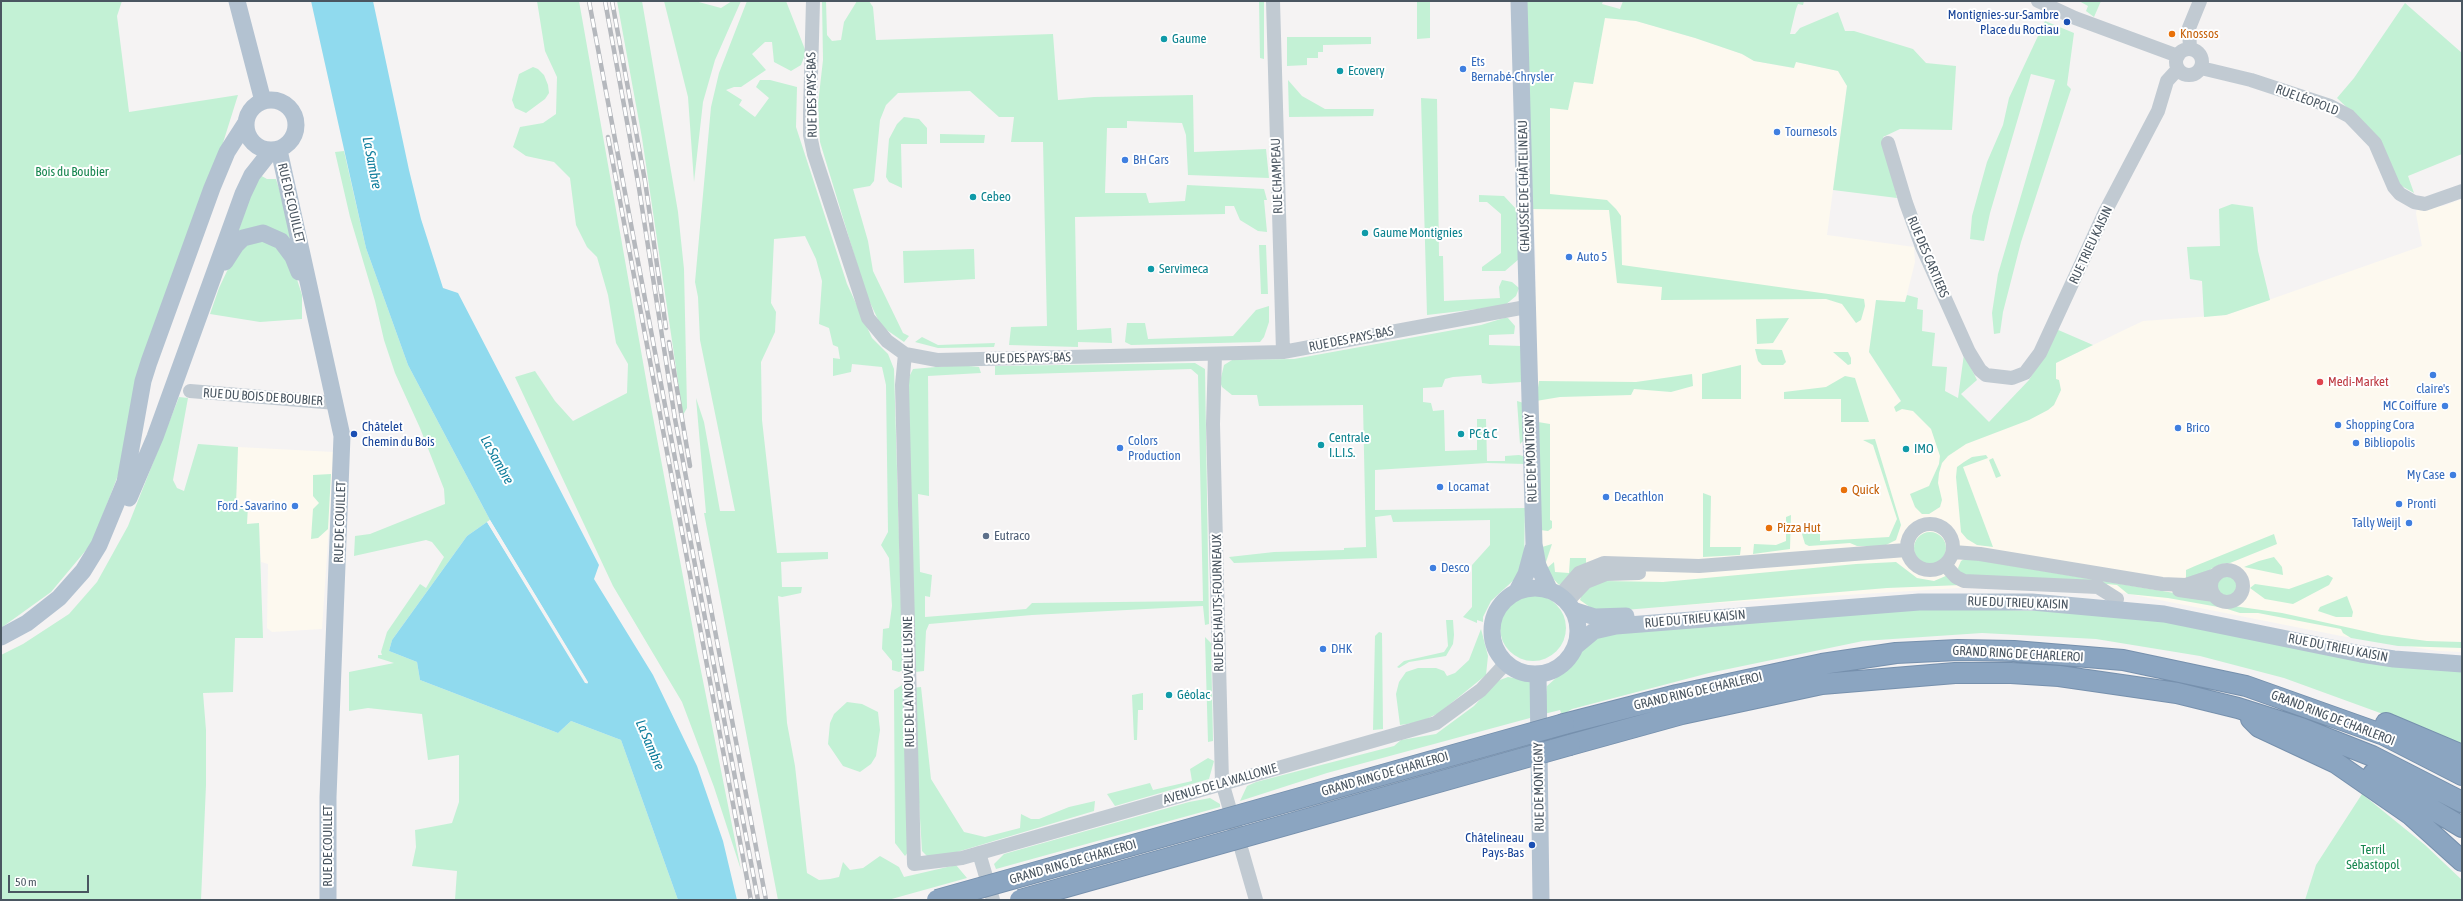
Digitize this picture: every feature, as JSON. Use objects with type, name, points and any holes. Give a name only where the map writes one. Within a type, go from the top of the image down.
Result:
[{"type":"highway","name":"GRAND RING DE CHARLEROI","points":[[937,900],[1564,724],[1677,695],[1822,664],[1896,653],[1958,650],[2053,653],[2123,660],[2246,686],[2307,706],[2384,735],[2462,775]]},
{"type":"highway","name":"GRAND RING DE CHARLEROI","points":[[1020,900],[1682,714],[1764,695],[1822,684],[1955,673],[2011,673],[2117,682],[2178,693],[2238,708],[2301,728],[2372,756],[2444,791],[2462,802]]},
{"type":"highway","points":[[2307,706],[2357,711],[2462,755]]},
{"type":"highway","points":[[2238,708],[2259,726],[2336,763],[2411,815],[2462,861]]},
{"type":"highway","points":[[2259,726],[2291,736],[2366,770],[2462,827]]},
{"type":"main road","points":[[237,1],[263,102]]},
{"type":"main road","name":"CHAUSSÉE DE CHÂTELINEAU","points":[[1519,1],[1526,307],[1529,371]]},
{"type":"main road","points":[[1,637],[32,619],[59,598],[83,571],[100,545],[125,482],[143,381],[149,362],[212,188],[227,152],[245,124],[253,107],[263,102],[278,101],[286,104],[292,110],[296,122],[293,139],[275,151],[252,175],[243,194],[152,443],[101,558],[85,582],[63,606],[28,632],[1,646]]},
{"type":"main road","points":[[245,124],[252,143],[259,148],[275,151]]},
{"type":"main road","name":"RUE DE COUILLET","points":[[275,151],[313,299],[336,403],[342,444],[328,797],[328,900]]},
{"type":"main road","points":[[200,314],[236,245],[243,238],[254,234],[263,233],[273,236],[288,248],[293,257],[304,287],[313,299]]},
{"type":"main road","name":"RUE DE MONTIGNY","points":[[1529,371],[1534,544]]},
{"type":"main road","points":[[1534,544],[1538,566],[1562,599],[1578,628],[1576,646],[1567,660],[1554,670],[1538,674],[1521,672],[1506,663],[1494,645],[1492,624],[1501,604],[1517,591],[1526,574],[1534,544]]},
{"type":"main road","points":[[1517,591],[1533,587],[1562,599]]},
{"type":"main road","name":"RUE DU TRIEU KAISIN","points":[[1562,599],[1595,617],[1615,617],[1917,592],[2036,593],[2117,599],[2225,615],[2368,645],[2462,654]]},
{"type":"main road","name":"RUE DU TRIEU KAISIN","points":[[1576,646],[1594,631],[1616,626],[1912,602],[1993,601],[2060,604],[2164,614],[2374,656],[2462,664]]},
{"type":"main road","name":"RUE DE MONTIGNY","points":[[1538,674],[1541,900]]},
{"type":"street","name":"RUE DES PAYS-BAS","points":[[813,1],[810,135],[814,154],[868,318],[887,341],[905,354],[943,360],[1283,352],[1526,307]]},
{"type":"street","name":"RUE CHAMPEAU","points":[[1273,1],[1283,352]]},
{"type":"street","points":[[2043,4],[2075,18],[2182,58],[2197,52],[2201,57],[2201,68],[2192,75],[2184,74],[2182,58],[2190,28],[2200,1]]},
{"type":"street","name":"RUE TRIEU KAISIN","points":[[1978,367],[1989,376],[2012,378],[2025,373],[2035,361],[2066,299],[2106,212],[2158,110],[2167,80],[2182,58]]},
{"type":"street","name":"RUE LÉOPOLD","points":[[2201,68],[2251,80],[2330,106],[2349,116],[2375,143],[2394,187],[2400,194],[2414,202],[2426,204],[2462,191]]},
{"type":"street","name":"RUE DES CARTIERS","points":[[1888,143],[1906,203],[1922,247],[1968,352],[1978,367]]},
{"type":"street","name":"RUE DE LA NOUVELLE USINE","points":[[905,354],[902,385],[914,864]]},
{"type":"street","name":"RUE DES HAUTS-FOURNEAUX","points":[[1215,354],[1213,424],[1222,782],[1256,900]]},
{"type":"street","name":"RUE DU BOIS DE BOUBIER","points":[[190,391],[336,403]]},
{"type":"street","points":[[1929,523],[1943,528],[1950,534],[1953,552],[1945,565],[1937,570],[1920,569],[1912,563],[1906,550],[1908,537],[1913,530],[1929,523]]},
{"type":"street","points":[[1562,599],[1586,582],[1606,574],[1692,572],[1699,566],[1906,550]]},
{"type":"street","points":[[1953,552],[1980,554],[2162,584],[2186,585],[2216,575],[2225,570],[2234,572],[2241,578],[2243,586],[2241,594],[2233,601],[2223,601],[2214,595],[2175,589],[2162,584]]},
{"type":"street","points":[[1945,565],[1956,577],[1964,581],[2098,588],[2117,599]]},
{"type":"street","points":[[2214,595],[2212,583],[2216,575]]},
{"type":"street","name":"AVENUE DE LA WALLONIE","points":[[914,864],[962,858],[1222,782],[1436,723],[1481,690],[1506,663]]},
{"type":"street","points":[[979,853],[993,900]]},
{"type":"shaded area","points":[[1604,18],[1636,21],[1695,38],[1742,54],[1754,61],[1793,68],[1796,62],[1838,71],[1847,86],[1827,235],[1914,247],[1915,262],[1905,302],[1876,300],[1869,352],[1901,402],[1983,427],[2056,379],[2056,363],[2124,330],[2143,321],[2226,315],[2422,246],[2416,214],[2417,207],[2443,206],[2462,199],[2462,652],[2438,651],[2341,636],[2114,591],[1959,588],[1588,611],[1578,601],[1556,587],[1543,565],[1533,405],[1536,266],[1529,103],[1574,81],[1593,84]]},
{"type":"shaded area","points":[[238,447],[334,452],[322,629],[272,632],[267,628],[268,564],[261,562],[259,523],[247,524],[236,504]]},
{"type":"green space","name":"Bois du Boubier","points":[[1,1],[122,1],[117,16],[129,112],[238,95],[122,465],[92,543],[51,592],[1,628]]},
{"type":"green space","points":[[537,1],[579,1],[649,396],[697,651],[741,870],[714,787],[682,702],[613,586],[515,377],[535,371],[555,401],[573,421],[627,393],[628,364],[616,343],[608,295],[597,257],[587,247],[576,225],[570,178],[554,162],[526,156],[513,147],[520,127],[543,123],[556,114],[557,77],[545,51]]},
{"type":"green space","points":[[617,1],[642,1],[678,212],[684,269],[687,408],[683,415],[642,138]]},
{"type":"green space","points":[[664,1],[695,1],[721,8],[732,1],[741,1],[715,60],[703,102],[694,182],[688,97]]},
{"type":"green space","points":[[747,1],[786,1],[806,52],[801,65],[791,71],[774,62],[772,42],[765,42],[752,54],[766,70],[741,87],[734,87],[726,90],[742,100],[739,105],[755,117],[769,98],[756,87],[760,80],[770,80],[797,87],[796,127],[847,284],[872,338],[888,354],[894,369],[903,670],[899,672],[892,670],[892,661],[882,649],[883,629],[889,628],[892,606],[889,558],[881,545],[888,532],[886,385],[882,367],[852,364],[851,372],[833,376],[833,358],[840,359],[838,347],[833,345],[829,328],[819,324],[822,281],[816,259],[805,236],[774,239],[771,303],[776,312],[775,332],[761,362],[762,420],[777,553],[828,552],[828,559],[781,562],[782,587],[802,587],[801,593],[782,597],[778,596],[787,723],[795,766],[807,873],[819,880],[839,877],[843,862],[850,870],[863,868],[880,856],[899,867],[904,877],[956,865],[967,878],[888,900],[778,900],[704,513],[706,513],[696,398],[704,422],[720,511],[735,511],[700,340],[698,297],[695,282],[711,107],[719,73]]},
{"type":"green space","points":[[822,1],[826,1],[827,35],[832,41],[841,40],[844,22],[857,1],[869,1],[873,7],[876,40],[1053,34],[1058,100],[1094,97],[1193,95],[1194,152],[1266,149],[1269,178],[1188,175],[1186,135],[1182,123],[1127,121],[1127,128],[1107,128],[1105,193],[1146,193],[1149,203],[1185,201],[1187,185],[1264,189],[1267,200],[1264,200],[1267,232],[1258,231],[1240,220],[1234,206],[1225,206],[1225,214],[1075,217],[1077,330],[1111,328],[1112,343],[1078,342],[1078,347],[1009,345],[1011,327],[1047,326],[1043,142],[1011,142],[1014,117],[999,117],[970,91],[898,93],[886,105],[880,120],[874,181],[870,186],[853,189],[868,241],[873,271],[903,333],[909,336],[904,342],[881,326],[866,294],[820,142],[818,104],[823,60]]},
{"type":"green space","points":[[1259,1],[1264,1],[1264,59],[1260,58]]},
{"type":"green space","points":[[1417,1],[1430,1],[1430,38],[1417,39]]},
{"type":"green space","points":[[1525,1],[1603,1],[1602,4],[1620,9],[1623,1],[1804,1],[1803,5],[1798,4],[1790,34],[1795,34],[1800,28],[1838,12],[1845,31],[1854,31],[1913,49],[1926,63],[1956,66],[1952,130],[1900,129],[1883,137],[1897,198],[1833,190],[1847,86],[1838,71],[1796,62],[1794,68],[1754,61],[1742,54],[1695,38],[1636,21],[1605,18],[1593,84],[1574,82],[1568,110],[1550,108],[1550,194],[1607,200],[1621,216],[1622,265],[1864,299],[1865,306],[1861,320],[1856,323],[1842,304],[1826,299],[1661,300],[1662,287],[1617,283],[1609,210],[1531,209]]},
{"type":"green space","points":[[2079,1],[2101,1],[2094,17],[2086,11],[2088,6]]},
{"type":"green space","points":[[2405,3],[2462,53],[2462,154],[2408,176],[2414,193],[2400,185],[2363,123],[2337,98],[2354,78]]},
{"type":"green space","points":[[2045,21],[2074,33],[2067,85],[2071,89],[2021,242],[2003,312],[2000,333],[1994,334],[1992,313],[1998,274],[2055,80],[2031,74],[1990,213],[1984,241],[1970,239],[1972,216],[1987,162],[2003,125],[2009,98]]},
{"type":"green space","points":[[1287,37],[1371,37],[1371,44],[1323,45],[1323,52],[1318,52],[1318,58],[1307,58],[1307,65],[1287,66]]},
{"type":"green space","points":[[533,67],[538,69],[544,75],[549,93],[545,99],[526,113],[515,108],[512,100],[519,74]]},
{"type":"green space","points":[[1288,80],[1302,96],[1325,109],[1374,109],[1373,116],[1289,117]]},
{"type":"green space","points":[[1421,98],[1437,99],[1439,256],[1443,256],[1444,301],[1500,298],[1499,287],[1502,280],[1512,282],[1519,288],[1516,296],[1504,306],[1427,315]]},
{"type":"green space","points":[[904,117],[919,119],[927,128],[927,144],[901,144],[902,188],[889,182],[886,177],[889,139],[897,124]]},
{"type":"green space","points":[[940,134],[985,135],[984,143],[940,143]]},
{"type":"green space","points":[[344,151],[366,248],[408,365],[490,520],[467,536],[392,640],[389,651],[417,662],[420,680],[558,733],[571,721],[621,740],[678,900],[455,900],[457,871],[412,866],[416,847],[415,830],[452,823],[459,802],[459,755],[428,760],[422,714],[368,708],[349,711],[349,672],[394,663],[378,658],[378,655],[382,655],[381,652],[387,632],[420,584],[426,588],[444,557],[432,542],[426,540],[354,556],[355,536],[370,534],[445,504],[444,489],[420,428],[395,373],[384,340],[375,301],[350,217],[335,152]]},
{"type":"green space","points":[[258,174],[267,179],[276,179],[295,239],[236,238]]},
{"type":"green space","points":[[1479,195],[1504,196],[1517,210],[1519,259],[1505,271],[1482,271],[1482,267],[1501,253],[1501,214],[1487,202],[1479,202]]},
{"type":"green space","points":[[2232,204],[2253,207],[2258,251],[2270,300],[2226,315],[2204,317],[2202,281],[2190,279],[2187,247],[2220,246],[2219,209]]},
{"type":"green space","points":[[269,239],[294,270],[302,295],[302,319],[260,322],[210,314],[219,288],[236,252],[246,245]]},
{"type":"green space","points":[[1259,245],[1266,245],[1268,294],[1261,294]]},
{"type":"green space","points":[[974,249],[975,279],[904,283],[903,251]]},
{"type":"green space","points":[[1907,295],[1918,298],[1917,309],[1923,310],[1922,331],[1935,333],[1932,366],[1947,367],[1945,391],[1958,398],[1964,354],[1977,380],[1961,394],[1989,422],[2029,380],[2046,352],[2056,329],[2093,345],[2056,363],[2056,379],[2059,380],[2061,390],[2054,405],[2048,410],[2029,420],[1966,444],[1948,456],[1942,463],[1939,473],[1938,483],[1942,500],[1940,507],[1929,514],[1922,514],[1915,507],[1910,494],[1929,486],[1939,464],[1940,456],[1931,429],[1913,411],[1902,409],[1896,412],[1894,407],[1901,401],[1869,352],[1876,300],[1905,302]]},
{"type":"green space","points":[[1269,306],[1269,322],[1264,337],[1260,342],[1131,345],[1125,342],[1127,323],[1145,323],[1148,339],[1233,336],[1256,310]]},
{"type":"green space","points":[[1508,318],[1515,326],[1514,334],[1489,335],[1489,345],[1522,346],[1522,382],[1490,384],[1482,383],[1481,375],[1453,377],[1445,379],[1442,387],[1423,388],[1423,402],[1431,403],[1433,411],[1444,410],[1445,451],[1477,450],[1477,419],[1486,419],[1487,461],[1505,461],[1505,456],[1519,455],[1523,456],[1525,464],[1487,463],[1375,470],[1375,510],[1525,508],[1524,563],[1516,578],[1491,601],[1483,617],[1483,622],[1477,620],[1477,623],[1463,617],[1472,607],[1472,565],[1490,545],[1490,520],[1393,522],[1391,515],[1375,517],[1377,558],[1234,563],[1229,557],[1274,552],[1344,550],[1344,548],[1366,547],[1363,405],[1259,406],[1257,395],[1232,395],[1222,387],[1220,382],[1224,365],[1232,360],[1294,359],[1481,325]]},
{"type":"green space","points":[[1789,318],[1773,343],[1757,344],[1756,319]]},
{"type":"green space","points":[[922,337],[938,345],[995,343],[994,347],[938,348],[915,342]]},
{"type":"green space","points":[[1755,349],[1782,350],[1786,362],[1783,365],[1762,365],[1758,361]]},
{"type":"green space","points":[[1833,352],[1848,352],[1851,358],[1851,364],[1848,365]]},
{"type":"green space","points":[[1195,363],[1205,369],[1209,624],[1205,625],[1203,606],[1032,615],[929,624],[926,631],[924,671],[915,672],[907,381],[913,369],[959,365],[979,367],[981,373],[928,376],[929,496],[918,494],[920,572],[932,575],[930,597],[925,596],[925,617],[1026,609],[1032,603],[1203,601],[1198,375],[1191,369],[995,375],[995,366]]},
{"type":"green space","points":[[1741,365],[1741,399],[1702,399],[1702,374]]},
{"type":"green space","points":[[1692,374],[1693,386],[1671,392],[1634,389],[1631,395],[1560,397],[1536,401],[1539,381],[1636,382]]},
{"type":"green space","points":[[1845,376],[1855,378],[1869,422],[1841,422],[1841,399],[1784,399],[1784,392],[1826,387]]},
{"type":"green space","points":[[179,397],[188,398],[173,480],[177,488],[184,491],[198,444],[238,447],[236,504],[248,506],[247,524],[259,523],[263,638],[235,638],[233,692],[203,693],[206,730],[206,785],[201,900],[1,900],[1,655],[23,644],[69,614],[97,582],[128,526]]},
{"type":"green space","points":[[1517,401],[1524,403],[1524,440],[1520,444]]},
{"type":"green space","points":[[1538,422],[1550,424],[1550,520],[1552,521],[1552,528],[1548,531],[1540,530]]},
{"type":"green space","points":[[1875,439],[1901,525],[1896,540],[1884,546],[1857,546],[1850,543],[1809,546],[1805,544],[1802,534],[1808,528],[1820,534],[1820,541],[1889,537],[1897,519],[1873,445],[1863,440]]},
{"type":"green space","points":[[1986,455],[1988,458],[1963,467],[1993,547],[1977,545],[1967,539],[1961,532],[1956,477],[1957,467],[1972,457]]},
{"type":"green space","points":[[1993,458],[2001,476],[1996,478],[1989,460]]},
{"type":"green space","points":[[331,474],[328,529],[318,538],[311,539],[313,509],[319,503],[313,496],[313,475]]},
{"type":"green space","points":[[1703,493],[1711,496],[1710,547],[1741,547],[1740,555],[1703,557]]},
{"type":"green space","points":[[1791,515],[1790,549],[1753,554],[1754,544],[1776,545],[1786,541],[1786,517]]},
{"type":"green space","points":[[1927,532],[1933,532],[1942,536],[1946,548],[1942,560],[1933,564],[1927,564],[1918,560],[1914,551],[1914,545],[1918,536]]},
{"type":"green space","points":[[2274,534],[2277,544],[2230,563],[2221,564],[2211,569],[2204,577],[2192,580],[2186,578],[2186,570]]},
{"type":"green space","points":[[1552,544],[1546,562],[1547,568],[1554,562],[1555,572],[1569,573],[1570,558],[1586,558],[1586,565],[1559,585],[1548,573],[1542,547]]},
{"type":"green space","points":[[2274,557],[2282,567],[2283,575],[2244,567],[2259,561]]},
{"type":"green space","points":[[1966,558],[2204,598],[2227,605],[2282,613],[2382,635],[2427,641],[2462,642],[2462,648],[2398,646],[2351,638],[2343,633],[2341,629],[2258,613],[2240,613],[2224,608],[2168,598],[2128,594],[2117,585],[2067,580],[1971,578],[1959,572],[1958,568],[1961,561]]},
{"type":"green space","points":[[1896,562],[1917,578],[1934,581],[1948,575],[1961,585],[1887,588],[1601,612],[1594,610],[1580,600],[1583,590],[1605,581],[1663,582],[1856,564]]},
{"type":"green space","points":[[2227,575],[2235,578],[2238,586],[2235,594],[2227,597],[2219,594],[2216,586],[2219,578]]},
{"type":"green space","points":[[2328,575],[2333,578],[2329,585],[2293,604],[2265,599],[2250,588],[2255,584],[2289,589]]},
{"type":"green space","points":[[1533,595],[1546,597],[1561,610],[1564,615],[1566,628],[1564,641],[1551,656],[1546,659],[1533,661],[1520,659],[1505,646],[1502,641],[1500,628],[1502,615],[1515,600],[1520,597]]},
{"type":"green space","points":[[2347,596],[2353,612],[2352,617],[2336,617],[2318,611],[2320,607]]},
{"type":"green space","points":[[1900,607],[2111,613],[2462,669],[2462,747],[2405,722],[2284,678],[2200,656],[2096,639],[1982,633],[1863,641],[1709,673],[1572,709],[1562,715],[1560,710],[1544,714],[1547,686],[1574,662],[1585,644],[1595,634]]},
{"type":"green space","points":[[1446,620],[1453,620],[1454,635],[1453,644],[1446,656],[1409,662],[1399,668],[1397,667],[1404,661],[1444,652],[1448,646]]},
{"type":"green space","points":[[1481,629],[1488,656],[1486,675],[1439,713],[1420,722],[1400,725],[1396,694],[1399,682],[1406,672],[1418,668],[1436,668],[1444,671],[1447,676],[1455,673],[1469,660]]},
{"type":"green space","points":[[1379,632],[1382,633],[1383,729],[1373,730],[1375,636]]},
{"type":"green space","points":[[1205,637],[1211,643],[1213,741],[1208,742]]},
{"type":"green space","points":[[1508,677],[1530,681],[1530,718],[1327,773],[1240,801],[1247,786],[1256,782],[1394,746],[1401,740],[1436,734],[1474,706],[1497,681]]},
{"type":"green space","points":[[902,685],[910,850],[905,856],[895,843],[894,690]]},
{"type":"green space","points":[[921,687],[931,779],[964,832],[985,837],[1020,828],[1021,814],[1031,819],[1039,819],[1069,807],[1095,801],[1094,811],[947,855],[928,857],[922,851],[912,688]]},
{"type":"green space","points":[[1143,693],[1143,710],[1138,710],[1137,740],[1134,740],[1132,695]]},
{"type":"green space","points":[[847,702],[862,704],[878,712],[880,730],[876,756],[871,764],[860,772],[843,766],[828,744],[830,723],[834,714]]},
{"type":"green space","points":[[1208,758],[1214,761],[1209,779],[1115,806],[1107,794],[1150,783],[1153,790],[1192,781],[1190,769]]},
{"type":"green space","name":"Terril Sébastopol","points":[[2362,794],[2425,845],[2462,880],[2462,900],[2305,900],[2316,865]]},
{"type":"green space","points":[[1210,798],[1220,804],[1220,807],[996,869],[994,864],[1004,854],[1189,802]]},
{"type":"water","name":"La Sambre","points":[[311,1],[373,1],[409,170],[421,219],[443,288],[458,293],[599,565],[594,579],[653,675],[697,766],[723,841],[737,900],[678,900],[621,740],[571,721],[558,733],[420,680],[417,662],[389,651],[392,640],[467,536],[487,522],[585,683],[588,683],[490,520],[408,365],[366,248]]},
{"type":"pier","points":[[490,520],[588,682],[587,684],[487,522]]},
{"type":"railway","points":[[589,1],[758,900]]},
{"type":"railway","points":[[605,1],[638,182],[675,419],[766,900]]},
{"type":"railway","points":[[612,1],[645,181],[666,328]]},
{"type":"railway","points":[[608,137],[751,900]]},
{"type":"railway","points":[[669,342],[690,466]]},
{"type":"place","name":"Montignies-sur-Sambre Place du Roctiau","points":[[2067,22]]},
{"type":"place","name":"Knossos","points":[[2172,34]]},
{"type":"place","name":"Gaume","points":[[1164,39]]},
{"type":"place","name":"Ets Bernabé-Chrysler","points":[[1463,69]]},
{"type":"place","name":"Ecovery","points":[[1340,71]]},
{"type":"place","name":"Tournesols","points":[[1777,132]]},
{"type":"place","name":"BH Cars","points":[[1125,160]]},
{"type":"place","name":"Cebeo","points":[[973,197]]},
{"type":"place","name":"Gaume Montignies","points":[[1365,233]]},
{"type":"place","name":"Auto 5","points":[[1569,257]]},
{"type":"place","name":"Servimeca","points":[[1151,269]]},
{"type":"place","name":"claire's","points":[[2433,375]]},
{"type":"place","name":"Medi-Market","points":[[2320,382]]},
{"type":"place","name":"MC Coiffure","points":[[2445,406]]},
{"type":"place","name":"Shopping Cora","points":[[2338,425]]},
{"type":"place","name":"Brico","points":[[2178,428]]},
{"type":"place","name":"Châtelet Chemin du Bois","points":[[354,434]]},
{"type":"place","name":"PC & C","points":[[1461,434]]},
{"type":"place","name":"Bibliopolis","points":[[2356,443]]},
{"type":"place","name":"Centrale I.L.I.S.","points":[[1321,445]]},
{"type":"place","name":"Colors Production","points":[[1120,448]]},
{"type":"place","name":"IMO","points":[[1906,449]]},
{"type":"place","name":"My Case","points":[[2453,475]]},
{"type":"place","name":"Locamat","points":[[1440,487]]},
{"type":"place","name":"Quick","points":[[1844,490]]},
{"type":"place","name":"Decathlon","points":[[1606,497]]},
{"type":"place","name":"Pronti","points":[[2399,504]]},
{"type":"place","name":"Ford - Savarino","points":[[295,506]]},
{"type":"place","name":"Tally Weijl","points":[[2409,523]]},
{"type":"place","name":"Pizza Hut","points":[[1769,528]]},
{"type":"place","name":"Eutraco","points":[[986,536]]},
{"type":"place","name":"Desco","points":[[1433,568]]},
{"type":"place","name":"DHK","points":[[1323,649]]},
{"type":"place","name":"Géolac","points":[[1169,695]]},
{"type":"place","name":"Châtelineau Pays-Bas","points":[[1532,845]]}]
